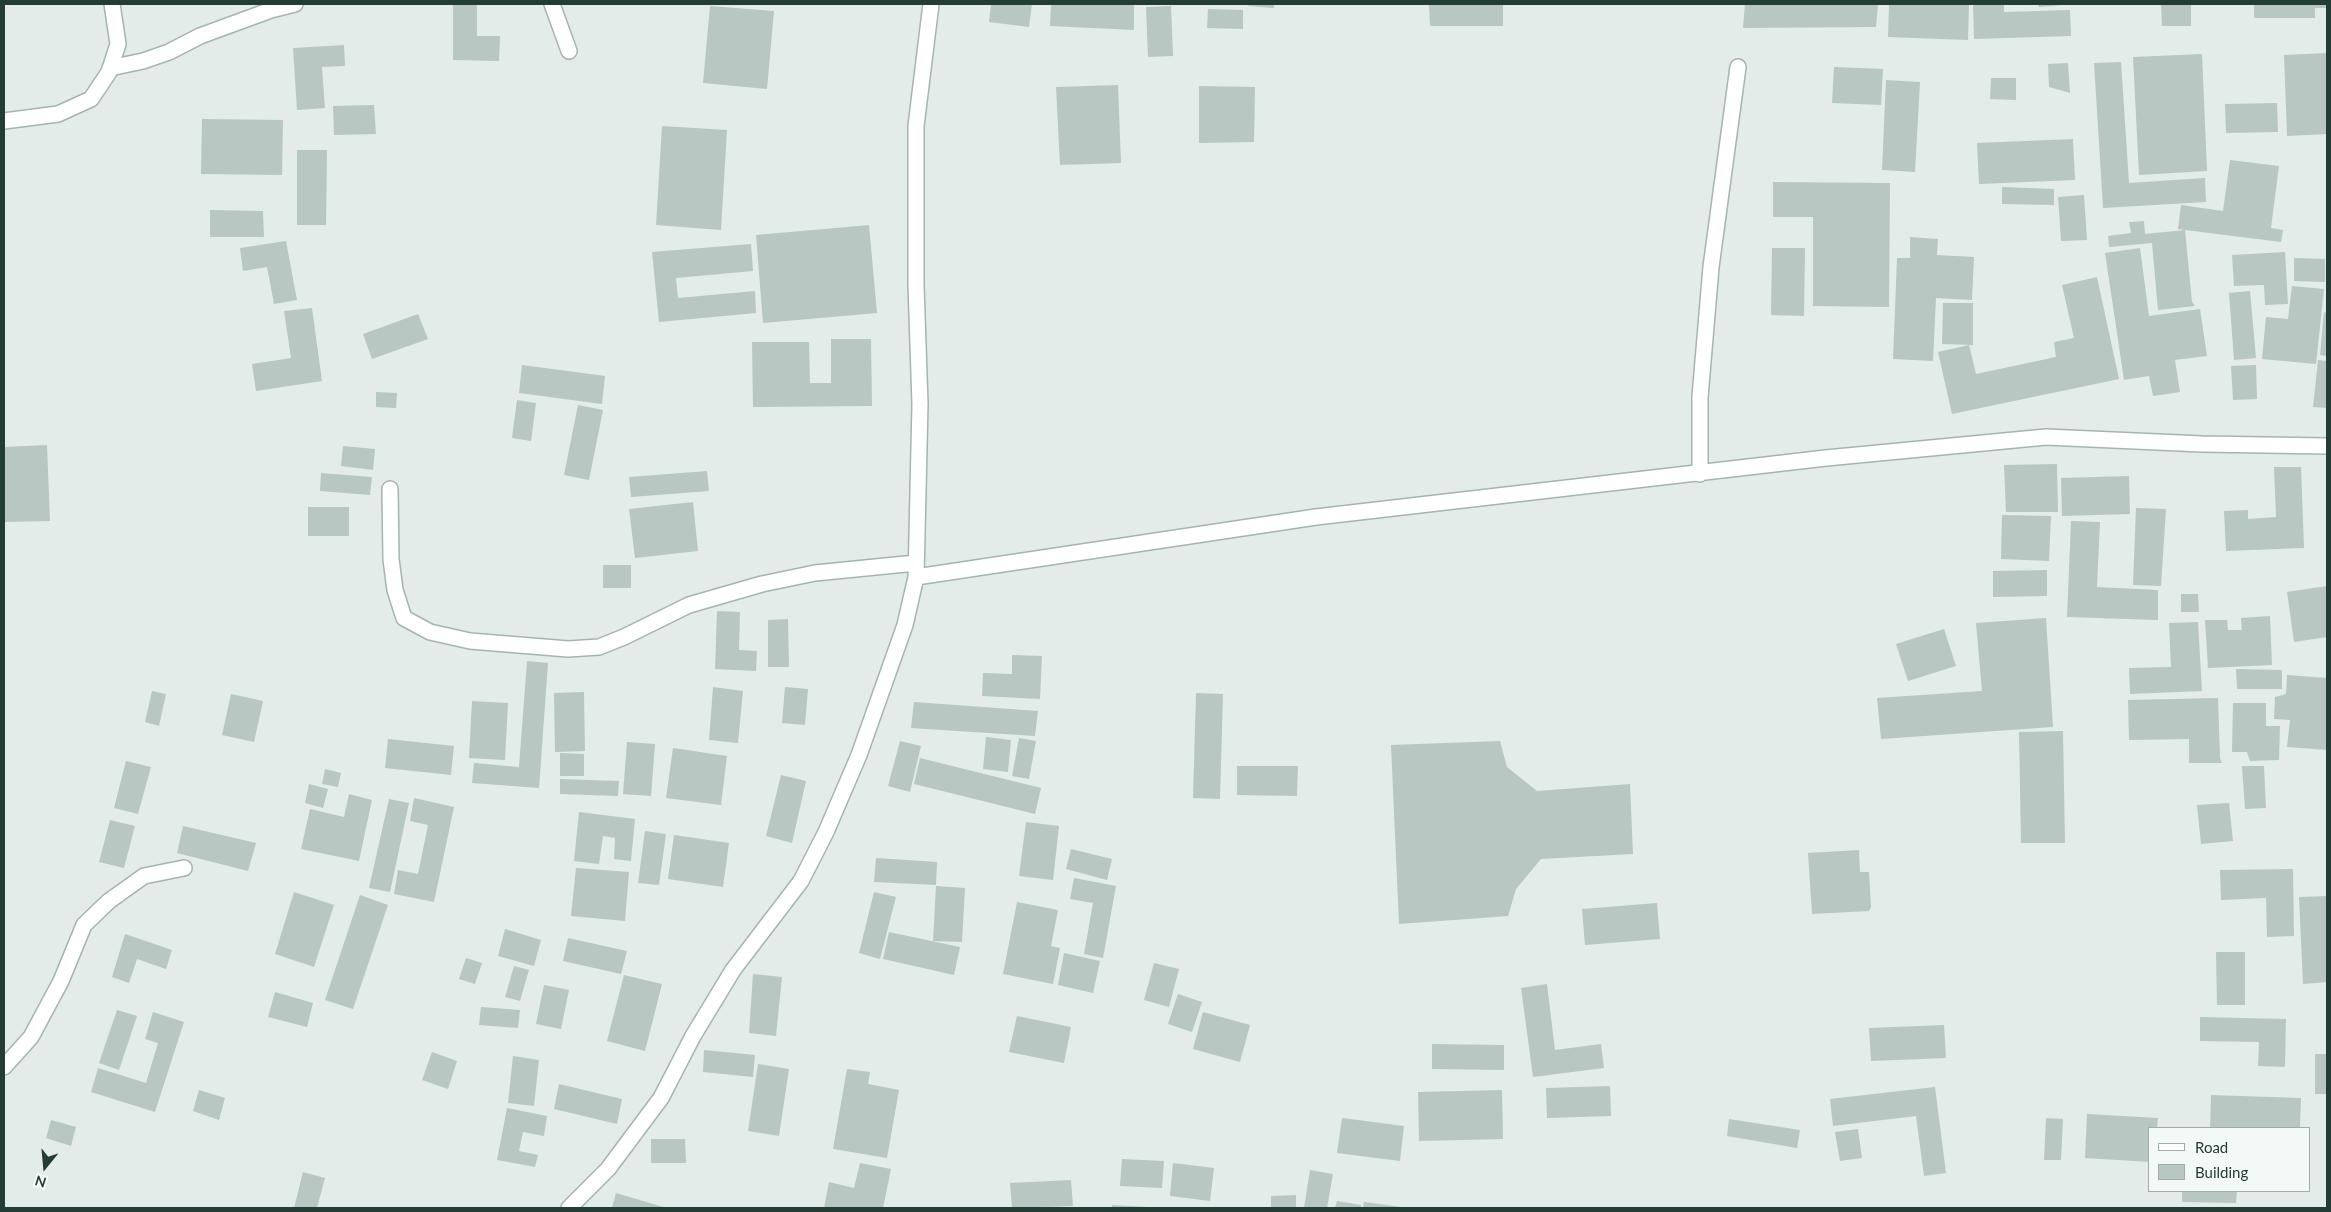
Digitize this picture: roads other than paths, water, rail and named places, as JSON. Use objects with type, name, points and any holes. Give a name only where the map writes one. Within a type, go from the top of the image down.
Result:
[{"type":"street","points":[[4,121],[58,114],[91,99],[110,68],[118,44],[112,4]]},
{"type":"street","points":[[110,68],[143,61],[169,52],[200,36],[271,10],[295,4]]},
{"type":"street","points":[[552,4],[569,51]]},
{"type":"street","points":[[569,1208],[608,1169],[661,1098],[693,1036],[733,970],[801,880],[826,832],[860,755],[905,625],[916,570],[920,404],[916,285],[916,126],[931,4]]},
{"type":"street","points":[[1700,474],[1700,397],[1711,267],[1738,67]]},
{"type":"street","points":[[390,489],[391,559],[395,590],[404,618],[430,632],[470,641],[568,649],[600,647],[689,605],[762,584],[815,573],[916,570],[1316,517],[1826,458],[2046,437],[2202,444],[2327,446]]},
{"type":"street","points":[[4,1066],[31,1037],[61,981],[84,925],[109,900],[144,876],[184,868]]}]
